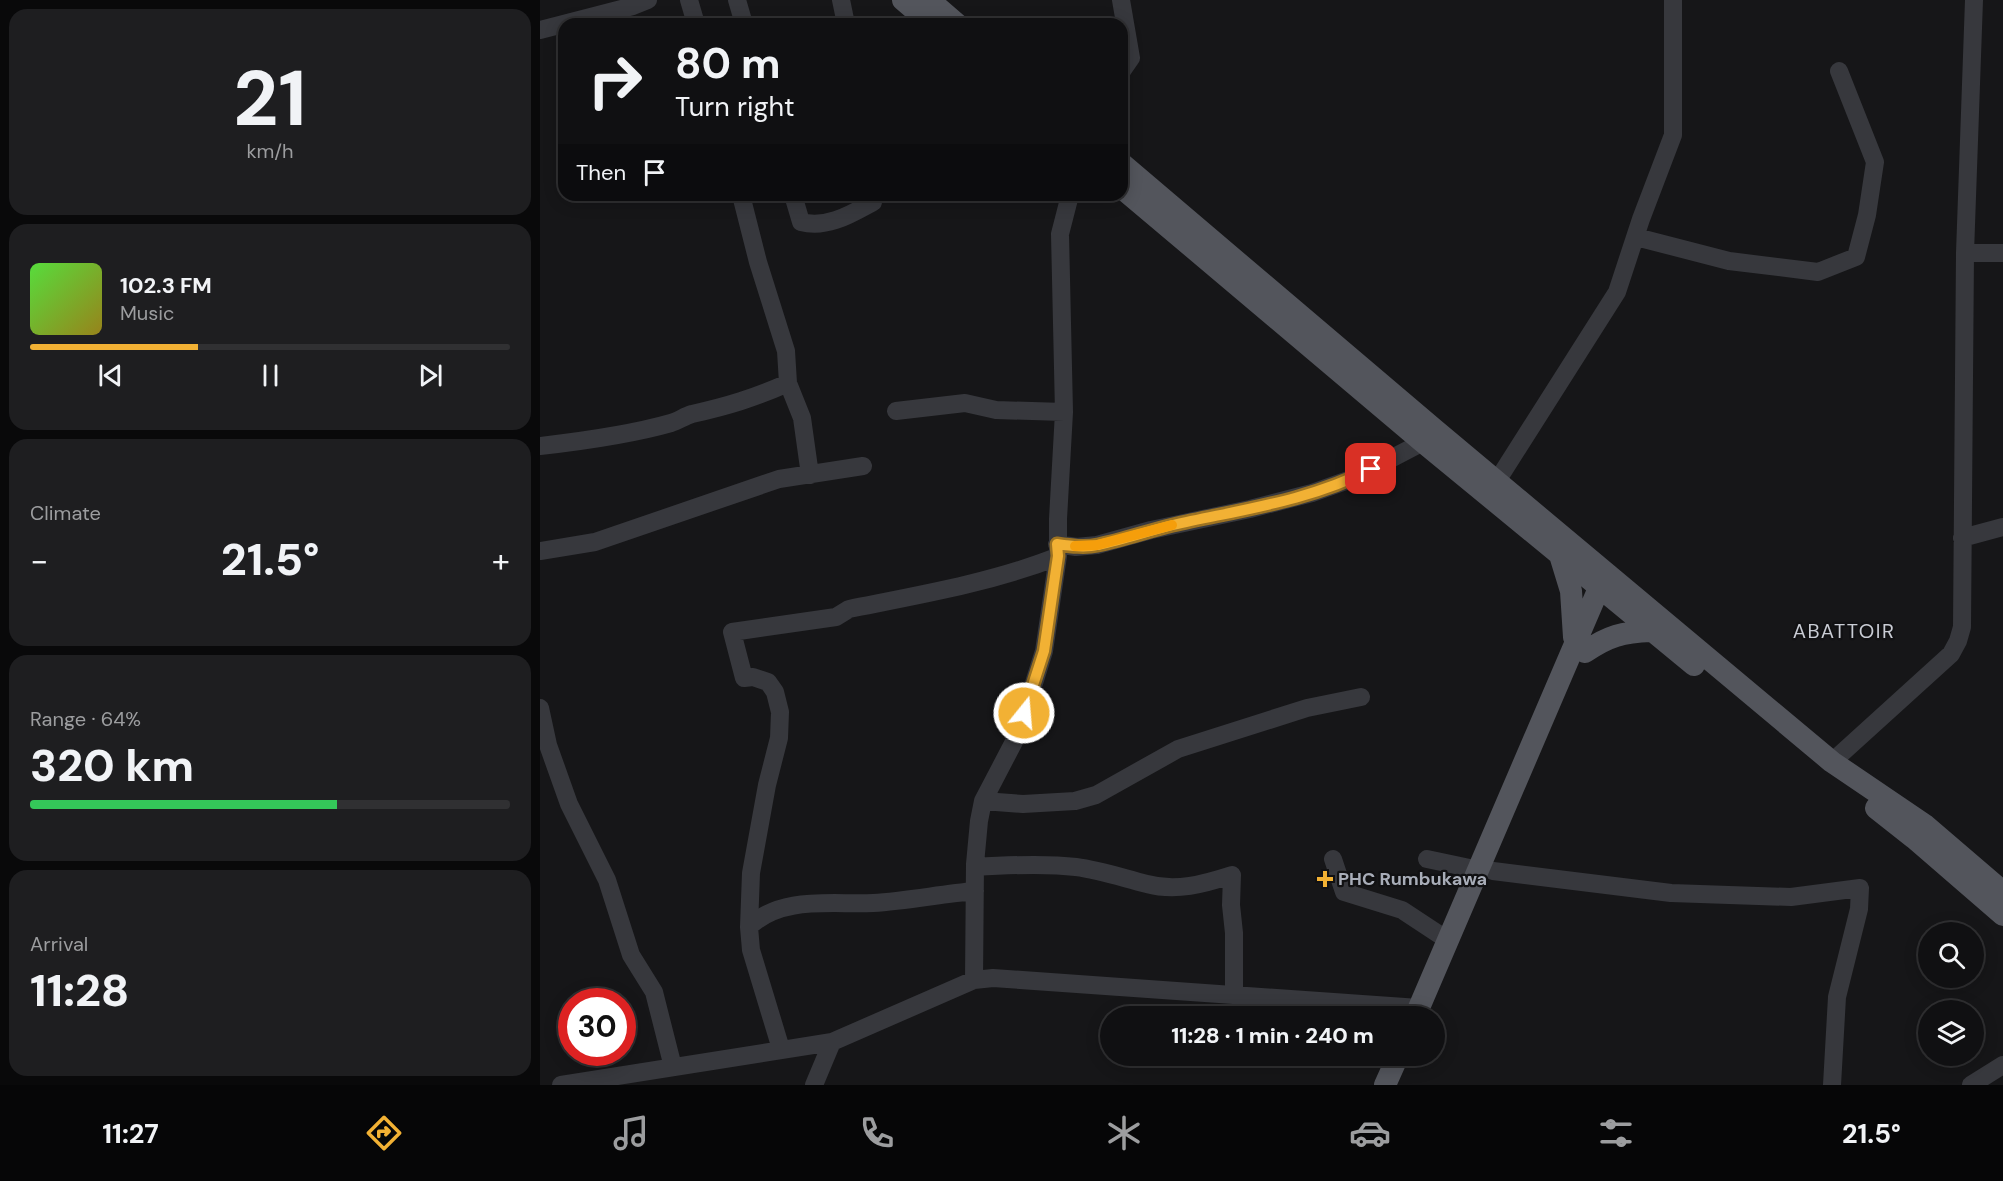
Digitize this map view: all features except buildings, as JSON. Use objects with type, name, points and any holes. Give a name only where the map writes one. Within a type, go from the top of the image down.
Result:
[{"type":"main road","points":[[903,0],[924,18]]},
{"type":"main road","points":[[929,0],[950,18]]},
{"type":"main road","points":[[1128,169],[1497,481],[1610,586],[1832,762],[1925,825],[2003,892]]},
{"type":"main road","points":[[1128,193],[1423,442],[1560,554],[1610,586],[1651,631],[1914,838],[2003,915]]},
{"type":"main road","points":[[1560,554],[1571,591],[1580,650]]},
{"type":"main road","points":[[1426,1006],[1610,586]]},
{"type":"main road","points":[[1580,650],[1615,635],[1651,631]]},
{"type":"main road","points":[[1425,1006],[1449,941],[1486,870]]},
{"type":"main road","points":[[1385,1085],[1394,1066]]},
{"type":"main road","points":[[1402,1085],[1410,1066]]},
{"type":"street","points":[[586,18],[648,0]]},
{"type":"street","points":[[689,0],[694,18]]},
{"type":"street","points":[[736,0],[742,18]]},
{"type":"street","points":[[842,0],[845,18]]},
{"type":"street","points":[[1121,0],[1124,18]]},
{"type":"street","points":[[1497,481],[1617,292],[1673,135],[1672,0]]},
{"type":"street","points":[[1832,762],[1952,654],[1962,627],[1965,253],[1974,0]]},
{"type":"street","points":[[540,30],[558,25]]},
{"type":"street","points":[[1128,41],[1131,58],[1128,62]]},
{"type":"street","points":[[1636,237],[1729,261],[1818,272],[1856,257],[1867,215],[1875,162],[1839,71]]},
{"type":"street","points":[[743,201],[758,262],[786,351],[788,383],[802,418],[810,475]]},
{"type":"street","points":[[795,201],[801,222],[813,225],[841,219],[873,201]]},
{"type":"street","points":[[974,980],[975,867],[979,821],[983,801],[1018,734],[1044,651],[1057,550],[1064,412],[1060,234],[1068,201]]},
{"type":"street","points":[[1965,253],[2003,253]]},
{"type":"street","points":[[540,446],[610,436],[673,422],[692,414],[704,413],[749,400],[788,383]]},
{"type":"street","points":[[896,411],[965,403],[996,410],[1064,412]]},
{"type":"street","points":[[781,1049],[751,950],[749,927],[751,873],[763,805],[779,738],[780,712],[775,692],[768,682],[753,677],[744,678],[732,632],[837,617],[849,609],[956,588],[1022,570],[1057,550],[1097,545],[1151,530],[1250,509],[1311,493],[1354,478],[1423,442]]},
{"type":"street","points":[[540,551],[595,542],[779,479],[864,466]]},
{"type":"street","points":[[1962,538],[2003,527]]},
{"type":"street","points":[[983,801],[1023,804],[1075,801],[1096,795],[1178,749],[1307,708],[1361,697]]},
{"type":"street","points":[[540,708],[548,745],[569,804],[607,880],[631,955],[654,992],[673,1067]]},
{"type":"street","points":[[1333,859],[1344,892],[1402,909],[1449,941]]},
{"type":"street","points":[[1427,859],[1486,870],[1671,893],[1791,897],[1860,888],[1859,909],[1838,996],[1832,1085]]},
{"type":"street","points":[[975,867],[1059,865],[1077,867],[1149,885],[1184,887],[1204,885],[1232,875],[1234,995]]},
{"type":"street","points":[[749,927],[770,912],[790,907],[816,903],[872,903],[975,891]]},
{"type":"street","points":[[561,1085],[832,1042],[974,980],[993,978],[1234,995],[1343,1006]]},
{"type":"street","points":[[814,1085],[832,1042]]},
{"type":"street","points":[[1971,1085],[2003,1065]]},
{"type":"slow traffic","points":[[1075,546],[1097,545],[1172,525]]},
{"type":"place","name":"PHC Rumbukawa","points":[[1325,879]]},
{"type":"district","name":"ABATTOIR","points":[[1844,631]]},
{"type":"route","points":[[1024,713],[1044,651],[1058,556],[1057,544],[1097,545],[1151,530],[1250,509],[1311,493],[1354,478],[1371,469]]}]
